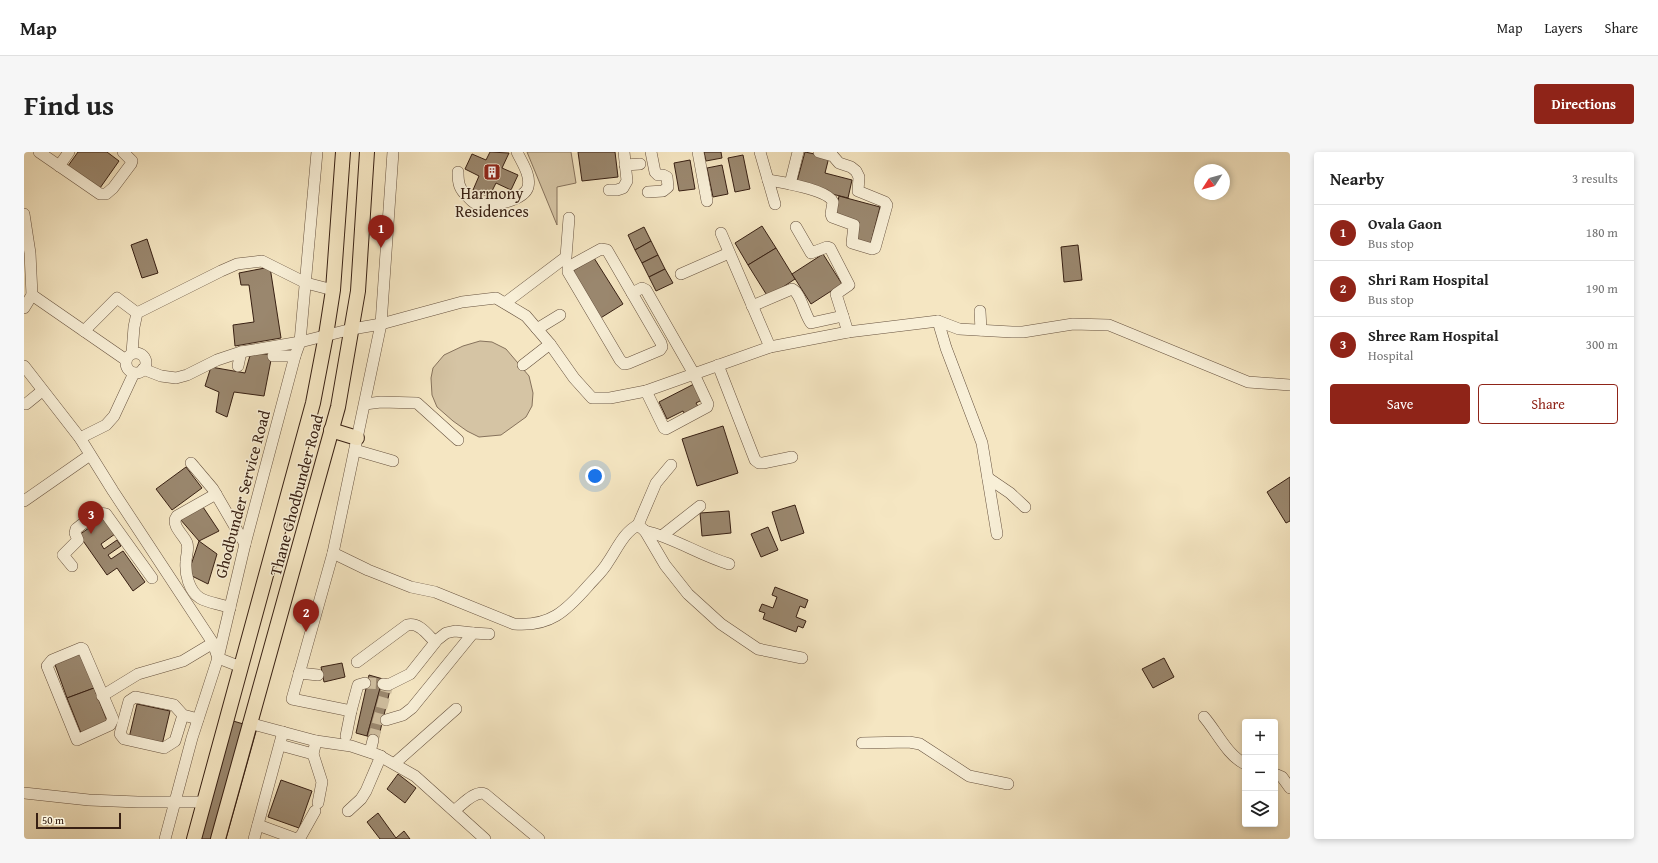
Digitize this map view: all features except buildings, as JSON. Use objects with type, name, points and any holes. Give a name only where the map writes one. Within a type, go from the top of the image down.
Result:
[{"type":"main road","name":"Thane Ghodbunder Road","points":[[194,839],[313,403],[333,290],[343,152]]},
{"type":"main road","name":"Thane Ghodbunder Road","points":[[218,839],[338,407],[358,291],[367,152]]},
{"type":"main road","points":[[331,430],[356,444]]},
{"type":"street","points":[[39,152],[100,194],[106,194],[113,188],[131,164],[132,161],[130,157],[123,152]]},
{"type":"street","points":[[59,166],[70,152]]},
{"type":"street","name":"Ghodbunder Service Road","points":[[165,839],[192,738],[218,658],[245,544],[300,342],[317,152]]},
{"type":"street","points":[[351,711],[292,699],[333,553],[382,324],[393,152]]},
{"type":"street","points":[[458,172],[458,185],[474,203],[482,205],[509,202],[528,189],[529,176],[517,152]]},
{"type":"street","points":[[609,190],[623,188],[627,181],[624,152]]},
{"type":"street","points":[[648,192],[663,191],[668,187],[667,177],[663,174],[658,175],[655,172],[651,152]]},
{"type":"street","points":[[698,152],[707,201]]},
{"type":"street","points":[[760,152],[774,204]]},
{"type":"street","points":[[790,184],[798,152]]},
{"type":"street","points":[[768,180],[790,184],[828,196],[833,202],[832,217],[854,225],[851,241],[852,243],[872,249],[875,248],[887,205],[885,202],[858,191],[859,176],[852,167],[839,163],[830,155],[819,152]]},
{"type":"street","points":[[625,165],[640,164]]},
{"type":"street","points":[[24,214],[32,295],[24,308]]},
{"type":"street","points":[[505,303],[566,257],[569,218]]},
{"type":"street","points":[[796,227],[811,253],[825,248],[830,248],[849,285],[836,294],[848,332]]},
{"type":"street","points":[[721,233],[770,347]]},
{"type":"street","points":[[601,249],[607,250],[632,293],[662,347],[660,350],[624,364],[572,279],[568,268],[601,249]]},
{"type":"street","points":[[681,274],[729,253]]},
{"type":"street","points":[[137,313],[237,264],[262,261],[306,283],[333,290]]},
{"type":"street","points":[[632,293],[642,288],[646,290],[694,374],[708,404],[669,428],[664,428],[646,391]]},
{"type":"street","points":[[752,306],[792,289],[797,293],[811,323],[843,316]]},
{"type":"street","points":[[32,295],[84,331],[129,356],[139,353],[144,357],[146,363],[139,371],[114,416],[106,425],[80,438]]},
{"type":"street","points":[[84,331],[117,298],[137,313]]},
{"type":"street","points":[[137,313],[126,367],[161,376],[176,378],[188,375],[217,360],[241,352],[300,342],[352,329],[382,324],[462,302],[496,298],[526,316],[550,344],[574,378],[592,398],[610,398],[646,391],[770,347],[848,332],[938,321],[959,329],[1023,332],[1073,324],[1096,323],[1109,325],[1248,382],[1290,385]]},
{"type":"street","points":[[980,311],[981,330]]},
{"type":"street","points":[[537,329],[560,315]]},
{"type":"street","points":[[938,321],[946,348],[982,443],[997,534]]},
{"type":"street","points":[[523,364],[550,344]]},
{"type":"street","points":[[238,366],[241,352]]},
{"type":"street","points":[[273,356],[295,356]]},
{"type":"street","points":[[718,365],[755,460],[759,463],[763,463],[792,457]]},
{"type":"street","points":[[24,366],[27,378],[42,391],[80,438],[214,643],[218,658],[241,667]]},
{"type":"street","points":[[26,404],[42,391]]},
{"type":"street","points":[[364,404],[388,402],[417,403],[458,440]]},
{"type":"street","points":[[356,444],[393,461]]},
{"type":"street","points":[[24,501],[90,455]]},
{"type":"street","points":[[191,463],[216,494],[245,544]]},
{"type":"street","points":[[671,465],[656,483],[642,528],[665,565],[688,594],[721,624],[758,649],[802,658]]},
{"type":"street","points":[[988,478],[1025,507]]},
{"type":"street","points":[[216,494],[177,516],[174,520],[187,543],[188,550],[186,575],[190,586],[200,598],[230,608]]},
{"type":"street","points":[[663,535],[700,506]]},
{"type":"street","points":[[72,566],[63,555],[78,540],[75,532],[76,529],[98,514],[106,514],[152,578]]},
{"type":"street","points":[[333,553],[368,570],[411,587],[435,592],[514,624],[527,625],[550,620],[566,610],[607,565],[630,529],[642,528],[663,535],[710,559],[729,564]]},
{"type":"street","points":[[128,545],[142,535]]},
{"type":"street","points":[[357,662],[406,624],[418,625],[435,642]]},
{"type":"street","points":[[386,686],[410,674],[435,642],[446,633],[455,631],[489,634]]},
{"type":"street","points":[[386,720],[403,715],[412,708],[473,633]]},
{"type":"street","points":[[102,696],[138,674],[183,661],[214,643]]},
{"type":"street","points":[[81,648],[83,649],[102,696],[113,720],[112,723],[77,740],[47,666],[48,664],[52,660],[81,648]]},
{"type":"street","points":[[299,673],[318,675]]},
{"type":"street","points":[[346,736],[358,684],[365,683]]},
{"type":"street","points":[[183,715],[173,744],[161,748],[124,739],[120,734],[128,701],[135,697],[174,705],[183,715],[198,719]]},
{"type":"street","points":[[395,763],[456,709]]},
{"type":"street","points":[[1204,717],[1214,727],[1229,750],[1242,763]]},
{"type":"street","points":[[249,723],[316,741],[352,746],[395,763],[415,776],[455,810],[485,839]]},
{"type":"street","points":[[255,839],[283,732]]},
{"type":"street","points":[[177,734],[192,738]]},
{"type":"street","points":[[348,811],[363,795],[375,754],[373,740]]},
{"type":"street","points":[[258,825],[296,839],[301,836],[317,807],[322,782],[312,754],[316,741]]},
{"type":"street","points":[[862,743],[909,742],[920,744],[968,776],[1008,784]]},
{"type":"street","points":[[280,745],[312,754]]},
{"type":"street","points":[[1278,775],[1282,777],[1290,788]]},
{"type":"street","points":[[455,810],[476,794],[481,792],[539,839]]},
{"type":"street","points":[[24,793],[117,801],[204,802]]},
{"type":"shaded area","points":[[527,152],[571,152],[576,183],[557,187],[557,225]]},
{"type":"shaded area","points":[[480,341],[492,342],[506,349],[529,376],[533,393],[532,406],[526,417],[501,435],[479,437],[467,431],[437,407],[432,395],[431,378],[433,368],[444,355],[463,346]]},
{"type":"tunnel","points":[[365,683],[383,684]]},
{"type":"tunnel","points":[[373,740],[387,688]]},
{"type":"place","name":"Harmony Residences","points":[[492,172]]},
{"type":"place","name":"Ovala Gaon","points":[[381,248]]},
{"type":"place","name":"Shree Ram Hospital","points":[[91,534]]},
{"type":"place","name":"Shri Ram Hospital","points":[[306,632]]}]
